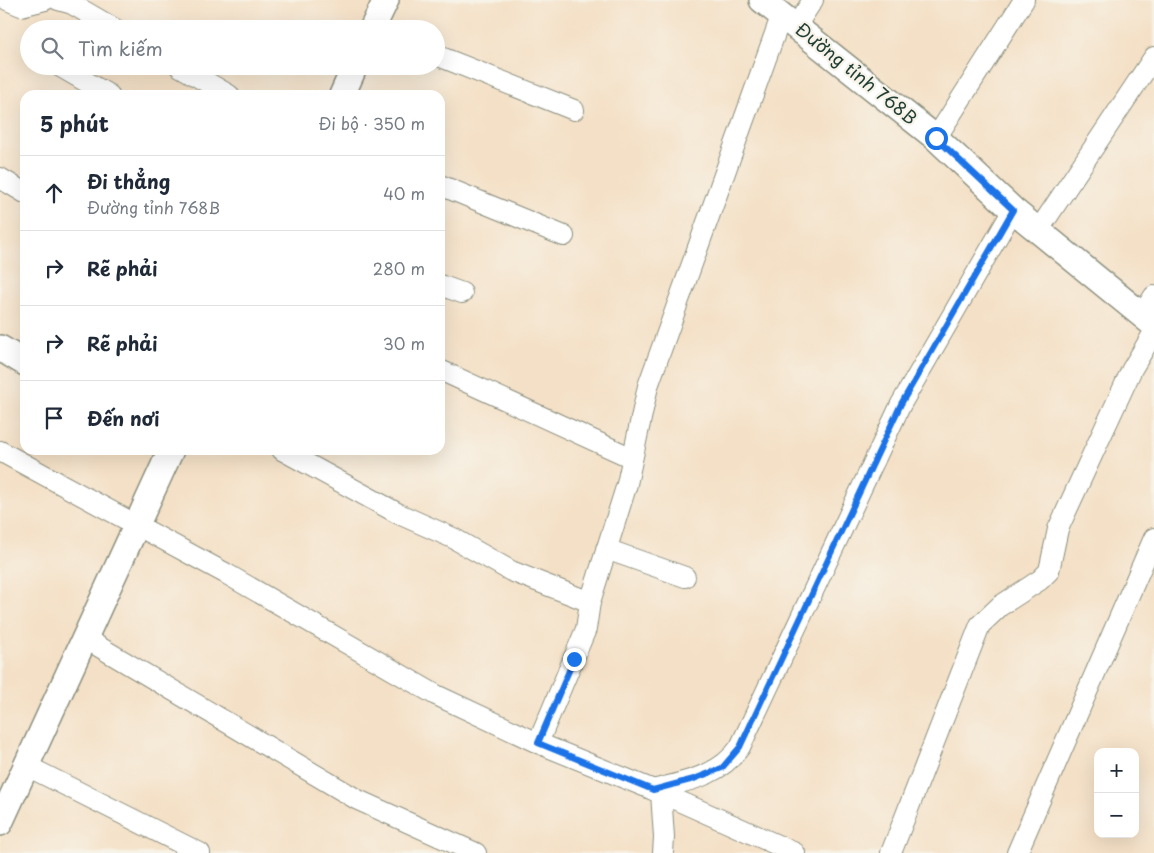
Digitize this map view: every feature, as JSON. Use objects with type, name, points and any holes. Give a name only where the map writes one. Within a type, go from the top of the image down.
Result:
[{"type":"street","points":[[7,0],[21,6],[45,0]]},
{"type":"street","points":[[58,0],[72,4],[100,20]]},
{"type":"street","points":[[376,20],[386,0]]},
{"type":"street","points":[[538,743],[583,636],[589,616],[590,602],[626,484],[648,386],[780,13],[813,0]]},
{"type":"street","points":[[936,138],[1024,0]]},
{"type":"street","name":"Đường tỉnh 768B","points":[[780,13],[936,138],[1038,231],[1151,317]]},
{"type":"street","points":[[1038,231],[1154,57]]},
{"type":"street","points":[[445,59],[574,110]]},
{"type":"street","points":[[75,75],[100,90]]},
{"type":"street","points":[[195,75],[221,90]]},
{"type":"street","points":[[344,90],[351,75]]},
{"type":"street","points":[[0,178],[20,190]]},
{"type":"street","points":[[445,187],[564,236]]},
{"type":"street","points":[[657,791],[722,768],[740,747],[901,404],[1013,210]]},
{"type":"street","points":[[445,287],[462,293]]},
{"type":"street","points":[[891,853],[980,625],[1000,606],[1040,580],[1049,571],[1058,530],[1132,369],[1151,317]]},
{"type":"street","points":[[0,348],[20,359]]},
{"type":"street","points":[[445,372],[632,458]]},
{"type":"street","points":[[0,451],[257,591],[391,671],[473,714],[538,743],[657,791],[795,853]]},
{"type":"street","points":[[3,810],[27,766],[169,455]]},
{"type":"street","points":[[291,455],[399,514],[453,538],[512,571],[590,602]]},
{"type":"street","points":[[1017,853],[1154,538]]},
{"type":"street","points":[[606,549],[685,577]]},
{"type":"street","points":[[86,639],[358,800],[476,853]]},
{"type":"street","points":[[27,766],[200,853]]},
{"type":"street","points":[[657,791],[664,836],[663,853]]},
{"type":"route","points":[[574,659],[538,743],[653,790],[694,779],[722,768],[740,747],[901,404],[1013,210],[936,138]]}]
